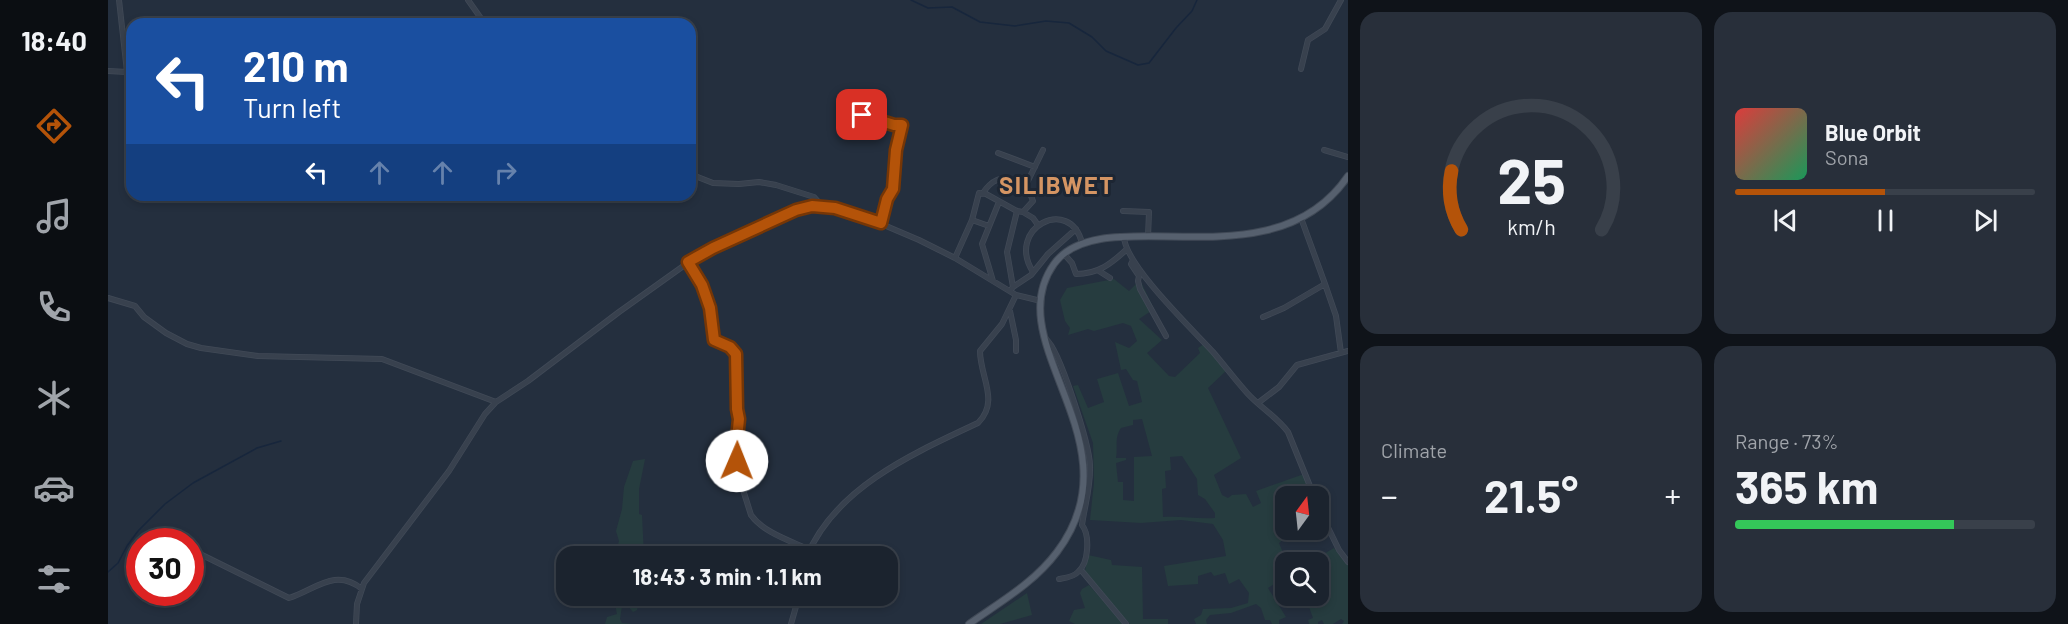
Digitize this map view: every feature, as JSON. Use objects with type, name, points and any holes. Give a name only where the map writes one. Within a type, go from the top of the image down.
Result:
[{"type":"main road","points":[[969,624],[1029,581],[1056,553],[1078,524],[1084,491],[1082,452],[1076,426],[1040,319],[1041,301],[1048,274],[1057,261],[1082,243],[1124,237],[1225,236],[1276,229],[1301,218],[1325,202],[1340,188],[1348,176]]},
{"type":"street","points":[[119,0],[126,63]]},
{"type":"street","points":[[468,0],[481,18]]},
{"type":"street","points":[[1301,69],[1309,38],[1325,29],[1341,0]]},
{"type":"street","points":[[108,71],[126,72]]},
{"type":"street","points":[[848,110],[894,125],[902,125],[896,150],[893,189],[887,199],[881,223]]},
{"type":"street","points":[[1024,189],[1043,150]]},
{"type":"street","points":[[1324,150],[1348,157]]},
{"type":"street","points":[[998,153],[1035,167]]},
{"type":"street","points":[[696,176],[713,183],[759,182],[776,185],[814,197],[822,206]]},
{"type":"street","points":[[956,258],[972,220],[979,194],[983,193],[995,180],[1000,178],[1030,193],[1033,201],[1023,212]]},
{"type":"street","points":[[983,193],[1023,212],[1038,225]]},
{"type":"street","points":[[993,281],[982,244],[999,202]]},
{"type":"street","points":[[356,624],[357,604],[362,589],[372,572],[449,471],[484,414],[496,402],[528,381],[688,262],[713,248],[796,210],[822,206],[881,223],[956,258],[993,281],[1012,289]]},
{"type":"street","points":[[1017,211],[1006,252],[1012,289],[1016,295],[1041,301]]},
{"type":"street","points":[[1123,211],[1149,212],[1148,237]]},
{"type":"street","points":[[1301,218],[1336,316],[1341,352]]},
{"type":"street","points":[[1033,272],[1027,247],[1033,229],[1046,220],[1057,219],[1070,223],[1076,229],[1082,243]]},
{"type":"street","points":[[972,220],[988,226]]},
{"type":"street","points":[[1012,289],[1027,279],[1045,258],[1076,229]]},
{"type":"street","points":[[1124,237],[1133,260],[1170,305],[1258,403],[1288,432],[1310,486]]},
{"type":"street","points":[[1099,272],[1127,249]]},
{"type":"street","points":[[1064,254],[1072,262],[1076,274],[1099,272],[1110,278]]},
{"type":"street","points":[[1045,258],[1057,261]]},
{"type":"street","points":[[1133,260],[1131,264],[1139,276],[1140,289],[1166,336]]},
{"type":"street","points":[[688,262],[702,285],[710,308],[714,340],[730,347],[736,354],[739,419],[736,449],[741,486],[751,515],[769,531],[801,546]]},
{"type":"street","points":[[1263,317],[1284,308],[1325,284]]},
{"type":"street","points":[[812,546],[831,516],[854,493],[916,453],[978,423],[984,417],[989,405],[980,351],[994,335],[1010,310],[1016,295]]},
{"type":"street","points":[[108,298],[135,306],[144,317],[166,333],[194,346],[258,356],[382,359],[496,402]]},
{"type":"street","points":[[1010,310],[1016,351]]},
{"type":"street","points":[[1258,403],[1278,387],[1297,365],[1348,351]]},
{"type":"street","points":[[1059,579],[1075,575],[1081,570],[1085,559],[1087,538],[1084,527],[1078,524]]},
{"type":"street","points":[[1329,530],[1348,562]]},
{"type":"street","points":[[204,556],[289,598],[336,578],[352,581],[362,589]]},
{"type":"street","points":[[1081,570],[1126,624]]},
{"type":"street","points":[[791,624],[796,606]]},
{"type":"green space","points":[[1114,279],[1129,291],[1140,280],[1154,309],[1139,319],[1162,340],[1147,353],[1169,376],[1175,377],[1200,353],[1198,348],[1204,344],[1227,370],[1208,388],[1241,458],[1214,475],[1222,495],[1228,498],[1232,495],[1246,494],[1253,507],[1261,503],[1256,491],[1304,474],[1309,486],[1275,486],[1275,540],[1283,540],[1279,543],[1283,552],[1275,552],[1275,583],[1268,588],[1275,599],[1275,606],[1279,606],[1286,617],[1279,620],[1279,624],[1272,624],[1270,620],[1265,620],[1261,608],[1256,604],[1231,613],[1210,615],[1206,620],[1207,624],[1196,624],[1194,619],[1201,615],[1203,609],[1231,608],[1248,603],[1249,593],[1239,579],[1229,584],[1225,573],[1214,576],[1211,572],[1198,576],[1198,584],[1168,586],[1164,566],[1226,556],[1223,540],[1213,524],[1181,520],[1141,523],[1090,520],[1094,482],[1093,443],[1073,386],[1078,385],[1088,408],[1104,402],[1097,379],[1118,373],[1129,406],[1142,402],[1137,381],[1133,380],[1126,369],[1121,370],[1115,342],[1129,348],[1137,341],[1131,326],[1123,323],[1068,335],[1070,328],[1065,321],[1060,300],[1067,288]],"holes":[[[1142,419],[1152,456],[1134,457],[1134,501],[1123,500],[1123,482],[1118,482],[1116,463],[1126,460],[1126,458],[1116,458],[1118,435],[1121,428],[1133,425],[1133,420]],[[1182,456],[1197,479],[1198,495],[1205,499],[1215,513],[1215,518],[1163,517],[1162,489],[1166,488],[1165,471],[1171,470],[1170,457]]]},
{"type":"green space","points":[[645,459],[639,489],[639,514],[642,515],[644,546],[618,546],[619,541],[616,531],[622,509],[624,487],[633,461]]},
{"type":"green space","points":[[1334,548],[1348,564],[1348,624],[1342,624],[1344,621],[1341,619],[1333,624],[1324,624],[1322,620],[1318,624],[1309,624],[1308,620],[1313,618],[1309,607],[1329,606],[1331,595],[1329,591],[1329,552],[1327,552]]},
{"type":"green space","points":[[1088,555],[1111,560],[1112,565],[1142,567],[1143,619],[1168,619],[1168,624],[1130,624],[1088,578],[1085,571]]},
{"type":"green space","points":[[1089,585],[1125,624],[1075,624],[1069,621],[1074,610],[1085,608],[1080,593]]},
{"type":"green space","points":[[1027,593],[1032,615],[1000,624],[981,624]]},
{"type":"green space","points":[[615,606],[622,606],[620,619],[622,623],[632,624],[605,624],[607,617],[617,614]]},
{"type":"green space","points":[[628,606],[638,606],[633,612]]},
{"type":"waterway","points":[[911,0],[928,8],[952,7],[980,22],[1015,26],[1046,21],[1069,23],[1092,37],[1106,51],[1138,65],[1149,63],[1192,11],[1197,0]]},
{"type":"waterway","points":[[108,572],[118,563],[138,531],[165,504],[193,483],[257,448],[281,441]]},
{"type":"district","name":"SILIBWET","points":[[1057,184]]},
{"type":"route","points":[[737,461],[738,361],[734,350],[714,340],[710,308],[702,285],[688,262],[796,210],[812,206],[835,208],[881,223],[888,196],[891,195],[893,189],[896,150],[902,125],[894,125],[862,115]]}]
